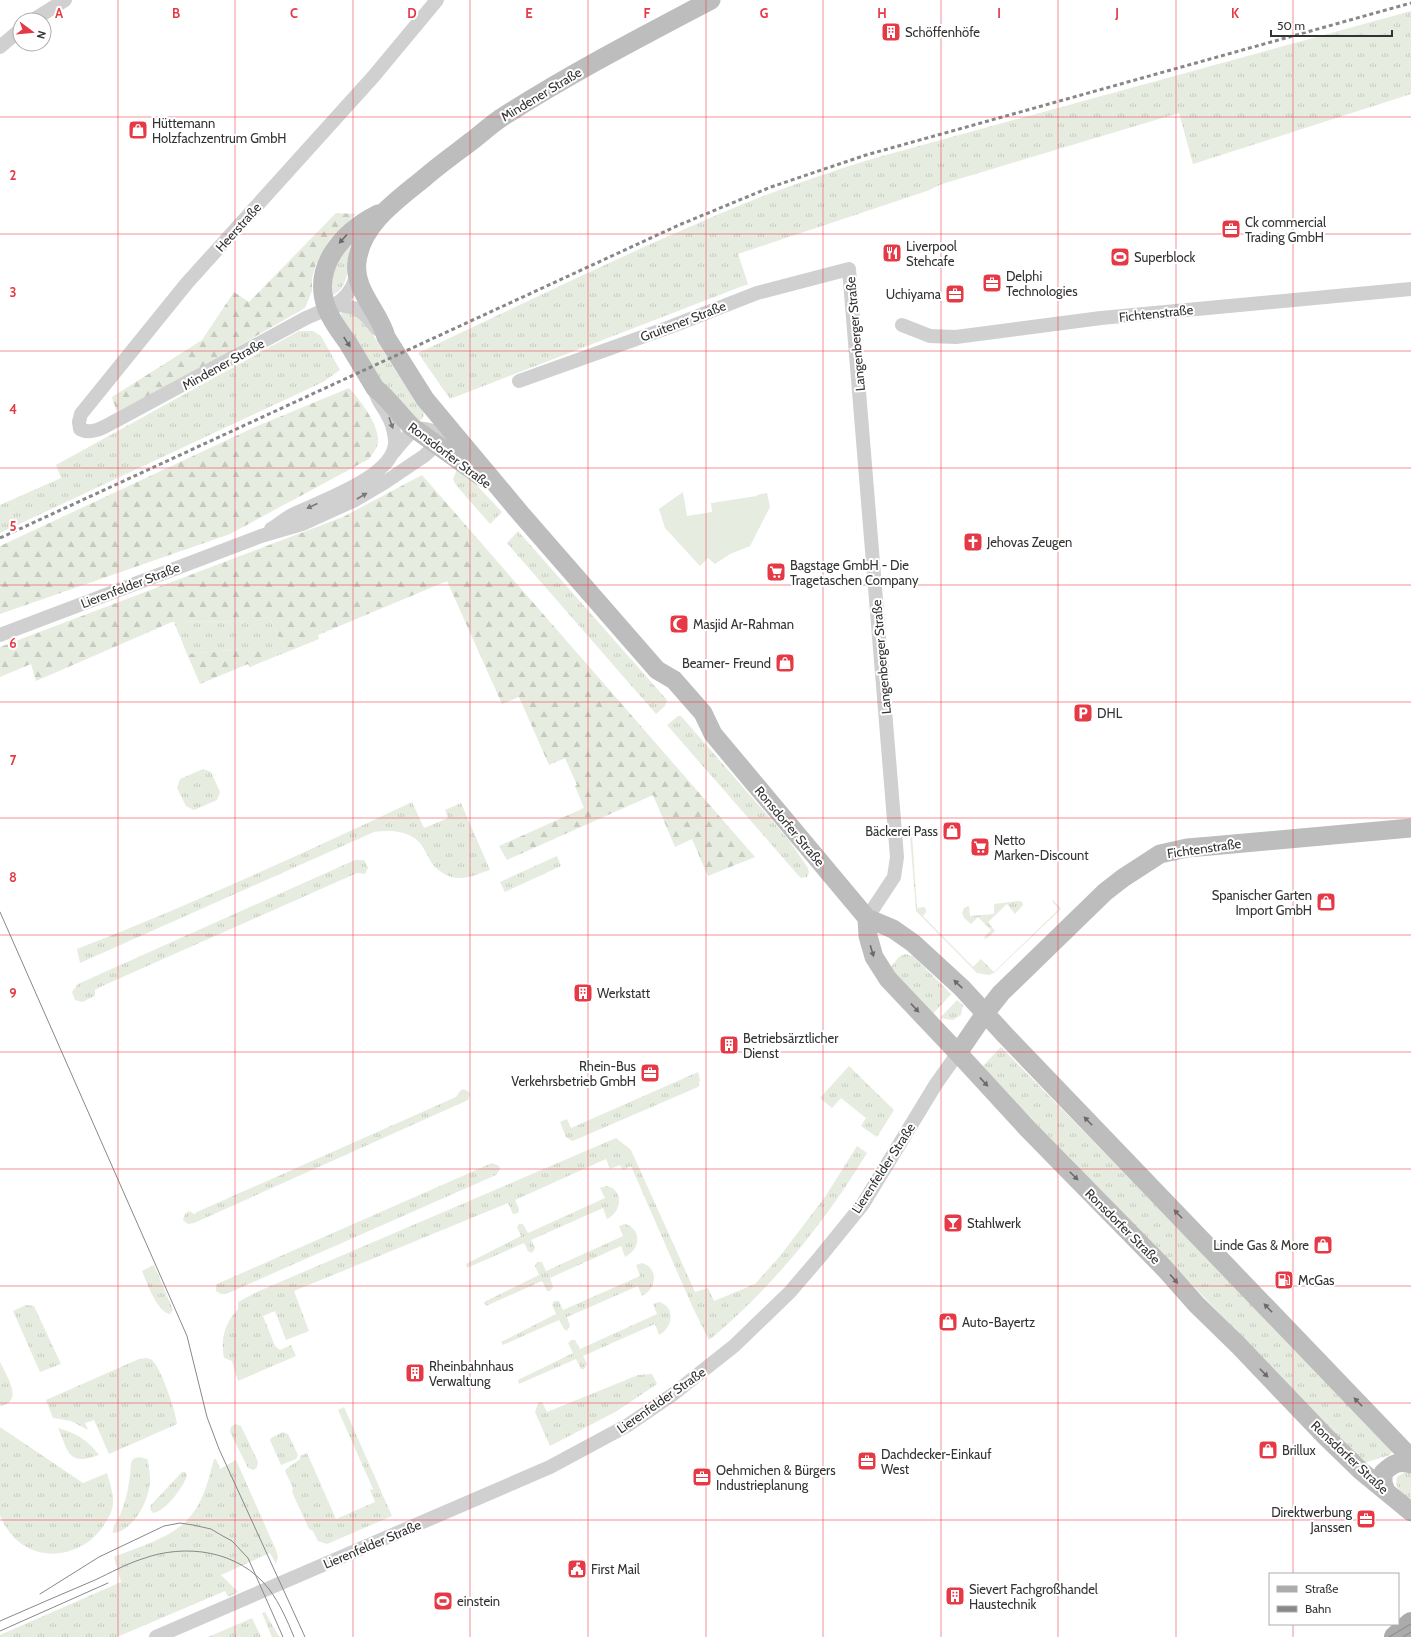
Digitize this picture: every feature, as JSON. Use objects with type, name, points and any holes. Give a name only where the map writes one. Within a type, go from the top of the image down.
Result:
[{"type":"main road","name":"Mindener Straße","points":[[365,295],[357,271],[358,257],[368,232],[386,210],[503,116],[582,69],[711,0]]},
{"type":"main road","name":"Mindener Straße","points":[[331,307],[323,292],[323,281],[327,265],[334,250],[340,241],[353,229],[365,220],[386,210]]},
{"type":"main road","name":"Ronsdorfer Straße","points":[[365,295],[384,328],[388,341],[425,398],[444,437],[474,470],[509,500]]},
{"type":"main road","name":"Ronsdorfer Straße","points":[[331,307],[358,360],[375,388],[385,396],[403,419],[415,430],[444,437],[470,452],[509,500],[657,670],[665,689],[694,721],[713,734],[867,918],[893,929],[913,943],[962,988],[986,1012],[1006,1036],[1411,1458]]},
{"type":"main road","name":"Fichtenstraße","points":[[972,1031],[1012,982],[1105,892],[1123,878],[1160,854],[1187,848],[1411,828]]},
{"type":"main road","name":"Ronsdorfer Straße","points":[[867,918],[868,936],[874,957],[888,980],[1026,1127],[1326,1437],[1361,1471],[1411,1512]]},
{"type":"main road","name":"Lierenfelder Straße","points":[[958,1053],[972,1031]]},
{"type":"main road","points":[[1386,1490],[1383,1483],[1383,1473],[1390,1467],[1400,1462],[1411,1464]]},
{"type":"main road","points":[[1394,1637],[1411,1623]]},
{"type":"main road","points":[[1400,1637],[1411,1632]]},
{"type":"street","points":[[45,12],[65,0]]},
{"type":"street","name":"Heerstraße","points":[[119,419],[93,432],[85,432],[80,429],[79,422],[81,414],[188,283],[372,77],[437,0]]},
{"type":"street","points":[[2,41],[12,35]]},
{"type":"street","name":"Gruitener Straße","points":[[519,381],[670,327],[757,293],[850,269]]},
{"type":"street","name":"Langenberger Straße","points":[[850,269],[897,857],[894,877],[867,918]]},
{"type":"street","name":"Mindener Straße","points":[[119,419],[306,318],[331,307],[345,297],[351,290],[357,271]]},
{"type":"street","name":"Fichtenstraße","points":[[902,325],[930,336],[956,337],[1101,318],[1411,289]]},
{"type":"street","points":[[331,307],[352,306],[359,310],[388,341]]},
{"type":"street","points":[[375,388],[378,400],[389,417],[393,428],[395,440],[394,452]]},
{"type":"street","name":"Lierenfelder Straße","points":[[261,536],[292,515],[361,482],[377,472],[388,462],[394,452],[415,430]]},
{"type":"street","name":"Lierenfelder Straße","points":[[0,635],[261,536],[302,524],[354,500],[384,483],[444,437]]},
{"type":"street","name":"Lierenfelder Straße","points":[[156,1637],[550,1467],[628,1425],[672,1395],[734,1346],[790,1292],[820,1257],[863,1204],[936,1084],[958,1053]]},
{"type":"green space","points":[[1411,11],[1411,94],[1193,164],[1179,113],[942,184],[927,191],[738,254],[748,284],[450,399],[418,353],[665,238],[748,202],[808,180],[868,160]]},
{"type":"green space","points":[[336,213],[356,214],[330,239],[316,264],[312,278],[312,291],[305,308],[183,378],[117,412],[112,397],[202,340],[234,292],[249,302]]},
{"type":"green space","points":[[351,243],[346,279],[339,291],[333,295],[334,272]]},
{"type":"green space","points":[[343,312],[356,316],[365,322],[400,378],[424,412],[423,418],[419,421],[394,400],[342,318],[341,314]]},
{"type":"green space","points":[[299,331],[313,331],[321,336],[340,370],[323,382],[0,533],[0,505],[61,478],[56,465]]},
{"type":"green space","points":[[349,388],[369,415],[377,431],[377,446],[369,459],[230,534],[0,614],[0,546],[255,427]]},
{"type":"green space","points":[[457,469],[467,475],[502,512],[490,524],[456,485],[453,479]]},
{"type":"green space","points":[[422,475],[755,857],[708,876],[692,839],[675,847],[653,795],[507,860],[499,846],[584,808],[575,786],[577,785],[565,758],[549,765],[519,697],[502,704],[447,581],[318,635],[319,639],[287,652],[275,631],[270,617],[254,621],[172,622],[36,681],[31,664],[0,677],[0,647],[343,517]]},
{"type":"green space","points":[[683,492],[687,516],[712,512],[711,503],[767,493],[770,507],[750,546],[730,554],[715,564],[708,558],[700,566],[665,528],[659,509]]},
{"type":"green space","points":[[518,531],[667,700],[665,706],[656,714],[507,543]]},
{"type":"green space","points":[[270,617],[275,631],[287,652],[279,655],[268,649],[245,649],[187,654],[174,622],[254,621]]},
{"type":"green space","points":[[245,649],[268,649],[279,655],[250,667],[248,664],[200,684],[187,654]]},
{"type":"green space","points":[[678,716],[681,716],[788,839],[808,868],[809,872],[807,877],[801,878],[798,875],[667,725]]},
{"type":"green space","points":[[203,769],[211,772],[220,792],[217,800],[194,810],[186,806],[177,788],[180,779]]},
{"type":"green space","points":[[412,802],[424,828],[448,818],[445,810],[461,803],[490,870],[468,877],[452,877],[440,871],[433,865],[422,846],[413,837],[397,832],[374,832],[80,963],[77,949],[162,915],[329,841]]},
{"type":"green space","points":[[922,831],[923,834],[912,835],[917,908],[924,907],[926,909],[923,916],[973,967],[981,959],[994,972],[1059,909],[1052,901],[1053,900],[1061,909],[994,973],[989,975],[977,973],[916,911],[910,835]]},
{"type":"green space","points":[[557,856],[561,866],[505,892],[500,882]]},
{"type":"green space","points":[[355,860],[364,860],[368,868],[365,874],[357,873],[100,987],[95,990],[95,996],[82,1002],[75,1000],[72,992],[78,984]]},
{"type":"green space","points":[[1019,901],[1022,902],[1023,905],[1015,914],[1007,904],[988,922],[995,931],[986,939],[984,937],[991,930],[978,917],[971,924],[964,918],[962,913],[964,908],[969,906],[970,916],[994,914],[994,904]]},
{"type":"green space","points":[[905,954],[913,956],[951,994],[932,1015],[890,968],[899,957]]},
{"type":"green space","points":[[957,1000],[963,1005],[961,1015],[953,1020],[940,1018]]},
{"type":"green space","points":[[1001,1047],[1393,1450],[1390,1455],[1364,1463],[982,1067]]},
{"type":"green space","points":[[849,1066],[894,1110],[877,1137],[861,1126],[866,1118],[841,1098],[832,1108],[820,1098]]},
{"type":"green space","points":[[698,1072],[700,1080],[698,1087],[575,1140],[572,1141],[566,1137],[560,1122],[567,1119],[571,1128]]},
{"type":"green space","points":[[463,1089],[468,1091],[470,1094],[468,1100],[194,1223],[188,1224],[183,1220],[185,1214],[189,1211],[194,1214],[456,1097]]},
{"type":"green space","points":[[616,1138],[631,1150],[695,1292],[708,1288],[714,1301],[755,1284],[780,1256],[825,1197],[857,1146],[867,1153],[851,1179],[798,1251],[758,1295],[709,1340],[693,1308],[631,1166],[623,1170],[620,1165],[610,1169],[606,1159],[515,1200],[519,1209],[518,1213],[513,1214],[508,1203],[294,1291],[309,1331],[286,1340],[275,1311],[263,1316],[275,1346],[280,1350],[291,1345],[296,1356],[238,1381],[232,1361],[224,1358],[223,1338],[230,1320],[238,1309],[238,1302],[259,1291]]},
{"type":"green space","points":[[492,1163],[499,1166],[500,1169],[496,1175],[226,1294],[221,1294],[216,1291],[217,1284]]},
{"type":"green space","points":[[607,1186],[616,1192],[619,1201],[616,1211],[607,1219],[603,1208],[531,1240],[535,1248],[532,1253],[528,1251],[524,1243],[467,1268],[466,1264],[521,1236],[517,1227],[519,1224],[523,1224],[528,1233],[605,1198],[600,1188]]},
{"type":"green space","points":[[625,1224],[631,1227],[637,1235],[637,1244],[625,1257],[621,1246],[550,1278],[553,1287],[550,1291],[547,1291],[542,1281],[486,1306],[484,1302],[539,1275],[535,1266],[537,1262],[542,1262],[546,1271],[623,1236],[619,1226]]},
{"type":"green space","points":[[642,1263],[651,1269],[654,1279],[651,1289],[642,1296],[638,1286],[567,1317],[570,1326],[567,1331],[564,1329],[559,1320],[503,1345],[501,1342],[556,1314],[552,1305],[554,1301],[559,1301],[563,1310],[640,1276],[636,1265]]},
{"type":"green space","points":[[154,1265],[173,1310],[170,1314],[165,1312],[157,1303],[142,1271]]},
{"type":"green space","points":[[659,1302],[668,1308],[671,1317],[668,1327],[659,1335],[655,1324],[583,1356],[587,1364],[584,1369],[581,1369],[576,1359],[519,1384],[518,1380],[573,1353],[568,1343],[571,1340],[575,1340],[580,1349],[657,1314],[653,1304]]},
{"type":"green space","points":[[26,1305],[34,1306],[61,1364],[40,1372],[13,1311]]},
{"type":"green space","points":[[146,1358],[152,1360],[160,1372],[171,1401],[177,1424],[109,1454],[94,1420],[85,1423],[88,1430],[71,1421],[53,1418],[46,1400],[139,1359]]},
{"type":"green space","points":[[0,1362],[12,1387],[13,1394],[7,1403],[0,1406]]},
{"type":"green space","points":[[652,1374],[657,1384],[617,1411],[550,1446],[535,1412],[538,1403],[542,1402],[547,1412],[638,1375]]},
{"type":"green space","points":[[344,1407],[392,1516],[327,1544],[318,1541],[313,1531],[309,1529],[292,1492],[293,1488],[285,1471],[300,1459],[300,1456],[307,1453],[336,1519],[375,1502],[370,1490],[373,1489],[338,1410]]},
{"type":"green space","points":[[235,1424],[241,1426],[258,1462],[257,1467],[254,1470],[248,1468],[230,1432],[231,1427]]},
{"type":"green space","points":[[0,1427],[83,1483],[107,1473],[112,1491],[113,1506],[104,1525],[95,1536],[85,1544],[72,1550],[59,1553],[46,1553],[33,1550],[21,1544],[3,1523],[0,1515]]},
{"type":"green space","points":[[58,1428],[81,1438],[99,1455],[81,1459],[75,1458],[68,1450]]},
{"type":"green space","points":[[283,1432],[288,1434],[298,1455],[296,1459],[281,1465],[270,1440]]},
{"type":"green space","points":[[139,1457],[147,1459],[150,1473],[149,1488],[144,1505],[128,1527],[113,1533],[114,1526],[120,1515],[126,1496],[131,1463],[133,1459]]},
{"type":"green space","points":[[214,1459],[216,1459],[220,1469],[236,1460],[276,1550],[278,1557],[276,1564],[270,1553],[221,1575],[238,1592],[228,1597],[225,1591],[117,1637],[0,1637],[0,1635],[121,1582],[114,1557],[169,1534],[184,1523],[190,1517],[204,1494]]},
{"type":"green space","points":[[182,1472],[185,1472],[187,1475],[178,1492],[168,1504],[158,1512],[153,1513],[150,1509],[151,1505]]},
{"type":"green space","points":[[1405,1472],[1411,1472],[1411,1500],[1398,1488],[1396,1481],[1397,1477]]},
{"type":"green space","points":[[265,1612],[279,1637],[272,1637],[262,1613]]},
{"type":"green space","points":[[252,1618],[261,1637],[208,1637],[250,1619]]},
{"type":"tram line","points":[[0,912],[187,1336],[207,1417],[219,1449],[305,1637]]},
{"type":"tram line","points":[[40,1594],[99,1557],[164,1526],[180,1523],[193,1525],[211,1529],[232,1541],[248,1558],[283,1637]]},
{"type":"tram line","points":[[0,1621],[136,1561],[159,1554],[176,1551],[193,1551],[210,1553],[227,1558],[243,1566],[257,1576],[277,1600],[294,1637]]},
{"type":"tram line","points":[[0,1631],[108,1583]]},
{"type":"tram line","points":[[1389,1637],[1411,1624]]},
{"type":"tram line","points":[[1403,1637],[1411,1632]]},
{"type":"railway","points":[[0,538],[679,225],[771,187],[866,155],[1411,3]]},
{"type":"place","name":"Schöffenhöfe","points":[[891,32]]},
{"type":"place","name":"Hüttemann Holzfachzentrum GmbH","points":[[138,130]]},
{"type":"place","name":"Ck commercial Trading GmbH","points":[[1231,229]]},
{"type":"place","name":"Liverpool Stehcafe","points":[[892,253]]},
{"type":"place","name":"Superblock","points":[[1120,257]]},
{"type":"place","name":"Delphi Technologies","points":[[992,283]]},
{"type":"place","name":"Uchiyama","points":[[955,294]]},
{"type":"place","name":"Jehovas Zeugen","points":[[973,542]]},
{"type":"place","name":"Bagstage GmbH - Die Tragetaschen Company","points":[[776,572]]},
{"type":"place","name":"Masjid Ar-Rahman","points":[[679,624]]},
{"type":"place","name":"Beamer- Freund","points":[[785,663]]},
{"type":"place","name":"DHL","points":[[1083,713]]},
{"type":"place","name":"Bäckerei Pass","points":[[952,831]]},
{"type":"place","name":"Netto Marken-Discount","points":[[980,847]]},
{"type":"place","name":"Spanischer Garten Import GmbH","points":[[1326,902]]},
{"type":"place","name":"Werkstatt","points":[[583,993]]},
{"type":"place","name":"Betriebsärztlicher Dienst","points":[[729,1045]]},
{"type":"place","name":"Rhein-Bus Verkehrsbetrieb GmbH","points":[[650,1073]]},
{"type":"place","name":"Stahlwerk","points":[[953,1223]]},
{"type":"place","name":"Linde Gas & More","points":[[1323,1245]]},
{"type":"place","name":"McGas","points":[[1284,1280]]},
{"type":"place","name":"Auto-Bayertz","points":[[948,1322]]},
{"type":"place","name":"Rheinbahnhaus Verwaltung","points":[[415,1373]]},
{"type":"place","name":"Brillux","points":[[1268,1450]]},
{"type":"place","name":"Dachdecker-Einkauf West","points":[[867,1461]]},
{"type":"place","name":"Oehmichen & Bürgers Industrieplanung","points":[[702,1477]]},
{"type":"place","name":"Direktwerbung Janssen","points":[[1366,1519]]},
{"type":"place","name":"First Mail","points":[[577,1569]]},
{"type":"place","name":"Sievert Fachgroßhandel Haustechnik","points":[[955,1596]]},
{"type":"place","name":"einstein","points":[[443,1601]]}]
